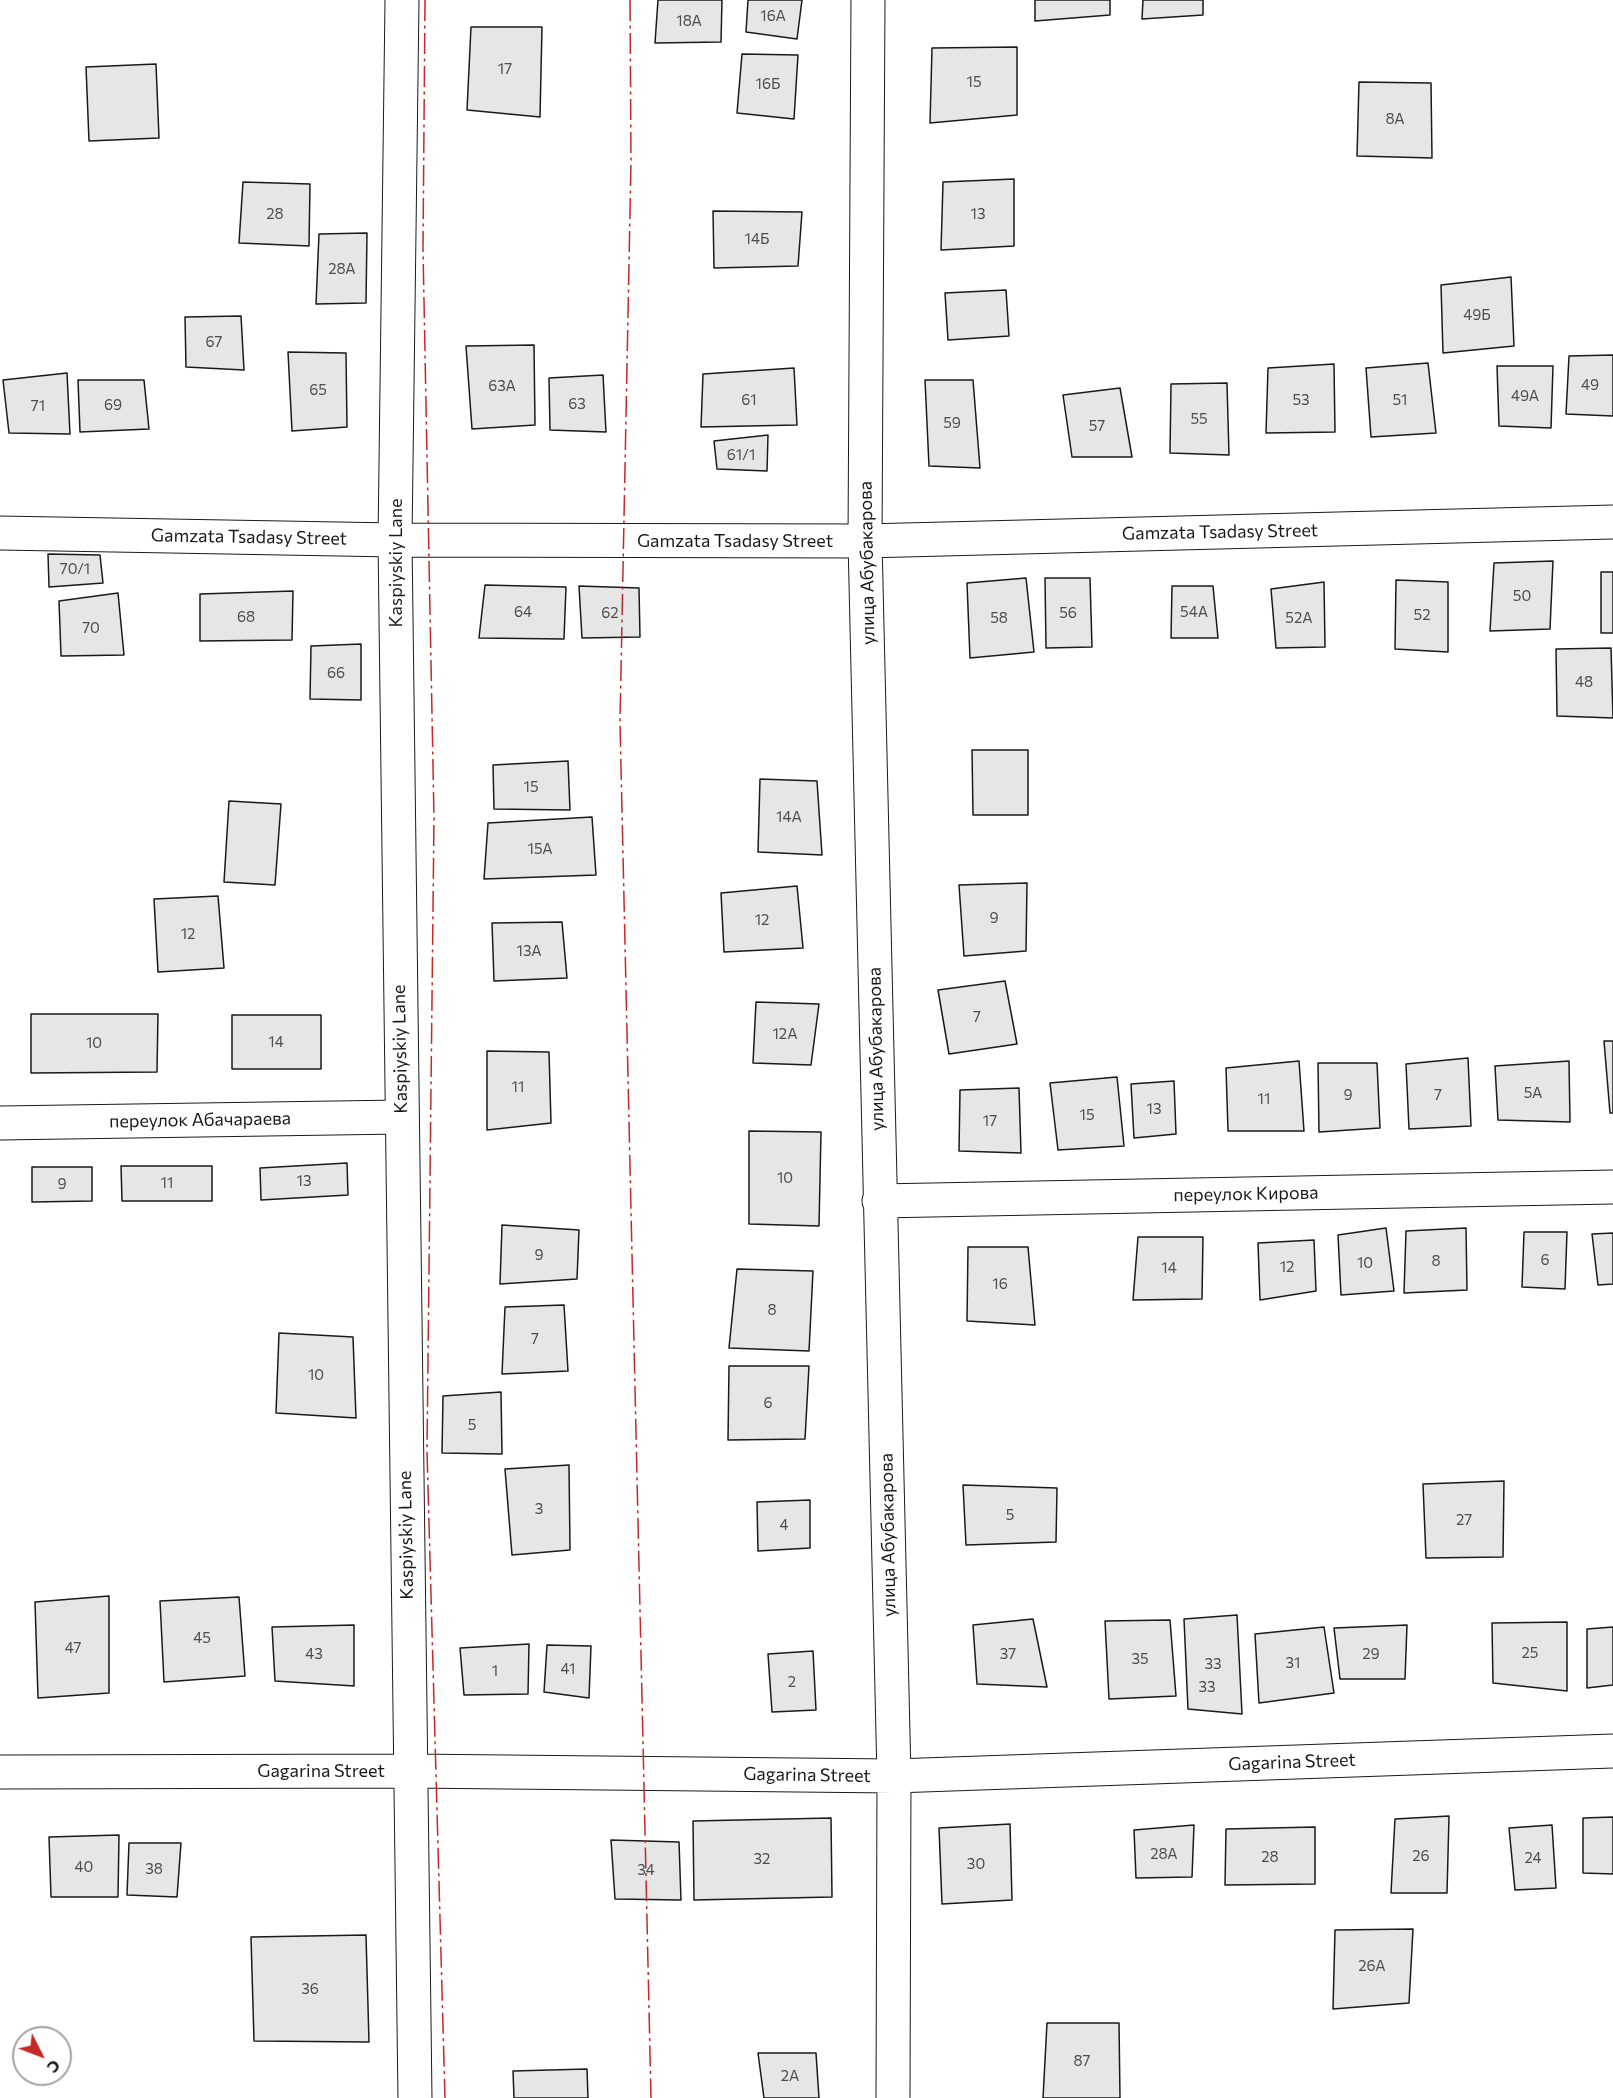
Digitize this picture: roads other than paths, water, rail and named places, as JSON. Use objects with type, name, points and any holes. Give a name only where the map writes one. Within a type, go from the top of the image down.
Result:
[{"type":"street","name":"Kaspiyskiy Lane","points":[[402,0],[395,540],[409,1771],[415,2098]]},
{"type":"street","name":"улица Абубакарова","points":[[868,0],[865,541],[894,1776],[893,2098]]},
{"type":"street","name":"Gamzata Tsadasy Street","points":[[0,533],[395,540],[865,541],[1613,522]]},
{"type":"street","name":"переулок Абачараева","points":[[0,1123],[401,1118]]},
{"type":"street","name":"переулок Кирова","points":[[879,1201],[1613,1186]]},
{"type":"street","name":"Gagarina Street","points":[[0,1772],[409,1771],[894,1776],[1613,1751]]}]
